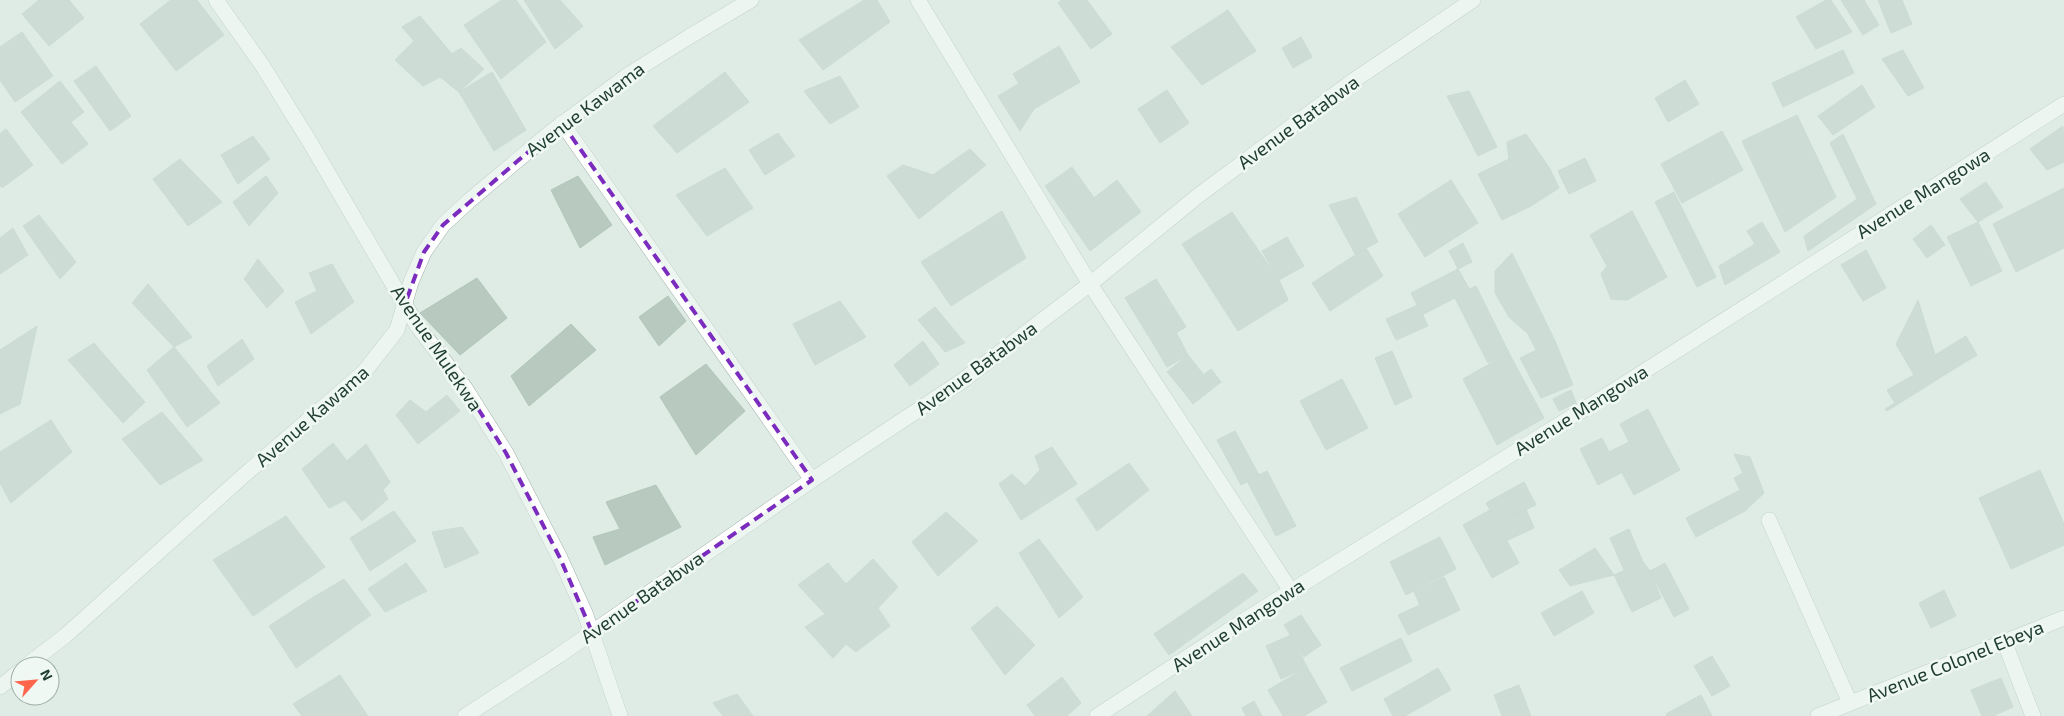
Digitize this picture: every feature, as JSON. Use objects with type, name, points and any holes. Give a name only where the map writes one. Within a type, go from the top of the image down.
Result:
[{"type":"street","name":"Avenue Mulekwa","points":[[216,0],[262,65],[303,130],[428,341],[465,388],[506,453],[560,558],[585,613],[620,716]]},
{"type":"street","name":"Avenue Kawama","points":[[39,656],[65,636],[242,477],[364,372],[396,330],[411,282],[424,252],[443,226],[497,176],[562,123],[628,75],[731,5],[752,0]]},
{"type":"street","points":[[918,0],[1090,284],[1291,591]]},
{"type":"street","name":"Avenue Batabwa","points":[[465,716],[592,632],[812,480],[962,381],[1090,284],[1199,194],[1350,83],[1473,0]]},
{"type":"street","name":"Avenue Mangowa","points":[[1097,716],[1291,591],[1635,377],[2064,104]]},
{"type":"street","points":[[562,123],[812,480]]},
{"type":"street","points":[[1769,520],[1850,703]]},
{"type":"street","name":"Avenue Colonel Ebeya","points":[[1818,716],[2064,618]]},
{"type":"street","points":[[2004,641],[2033,716]]},
{"type":"street","points":[[0,687],[10,679]]},
{"type":"highlighted area","points":[[562,123],[812,480],[592,632],[560,558],[506,453],[465,388],[405,304],[424,252],[443,225]]},
{"type":"building","points":[[39,0],[69,0],[84,18],[49,46],[22,14]]},
{"type":"building","points":[[171,0],[197,0],[224,35],[176,71],[140,24]]},
{"type":"building","points":[[502,0],[516,0],[546,42],[501,79],[464,25]]},
{"type":"building","points":[[524,0],[560,0],[583,26],[555,49]]},
{"type":"building","points":[[864,0],[877,0],[890,22],[823,70],[799,40]]},
{"type":"building","points":[[1062,0],[1087,0],[1112,34],[1091,49],[1058,3]]},
{"type":"building","points":[[1826,0],[1831,0],[1852,32],[1816,49],[1796,17]]},
{"type":"building","points":[[1841,0],[1864,0],[1879,25],[1863,35]]},
{"type":"building","points":[[1878,0],[1902,0],[1912,24],[1891,33]]},
{"type":"building","points":[[1228,10],[1256,51],[1202,85],[1171,47]]},
{"type":"building","points":[[420,16],[452,54],[461,48],[484,69],[459,92],[440,77],[423,86],[395,60],[414,41],[402,27]]},
{"type":"building","points":[[22,32],[53,76],[15,102],[0,80],[0,47]]},
{"type":"building","points":[[1301,37],[1312,57],[1293,68],[1282,48]]},
{"type":"building","points":[[1059,46],[1080,82],[1034,109],[1013,74]]},
{"type":"building","points":[[1843,50],[1854,73],[1783,107],[1772,83]]},
{"type":"building","points":[[1903,50],[1924,88],[1908,96],[1882,59]]},
{"type":"building","points":[[96,66],[131,116],[110,131],[74,81]]},
{"type":"building","points":[[492,72],[526,130],[494,151],[459,92]]},
{"type":"building","points":[[725,72],[749,102],[677,153],[653,126]]},
{"type":"building","points":[[840,76],[859,107],[830,124],[804,91]]},
{"type":"building","points":[[1685,80],[1699,104],[1668,122],[1655,98]]},
{"type":"building","points":[[60,81],[84,112],[71,122],[88,144],[62,164],[21,112]]},
{"type":"building","points":[[1018,84],[1034,109],[1020,131],[998,96]]},
{"type":"building","points":[[1862,85],[1875,107],[1833,135],[1818,116]]},
{"type":"building","points":[[1167,90],[1189,123],[1160,143],[1138,109]]},
{"type":"building","points":[[1469,91],[1497,147],[1478,156],[1447,96]]},
{"type":"building","points":[[1797,115],[1836,197],[1785,232],[1742,141]]},
{"type":"building","points":[[2063,126],[2064,162],[2047,170],[2030,149]]},
{"type":"building","points":[[6,129],[33,165],[2,188],[0,185],[0,134]]},
{"type":"building","points":[[1722,131],[1743,170],[1682,203],[1661,164]]},
{"type":"building","points":[[778,133],[795,156],[765,175],[749,150]]},
{"type":"building","points":[[1526,134],[1550,169],[1559,188],[1531,206],[1502,220],[1478,174],[1509,159],[1507,142]]},
{"type":"building","points":[[1843,134],[1876,204],[1808,251],[1804,236],[1857,199],[1830,143]]},
{"type":"building","points":[[253,136],[270,159],[238,184],[221,155]]},
{"type":"building","points":[[970,149],[986,165],[919,219],[887,176],[903,165],[933,175]]},
{"type":"building","points":[[1585,158],[1596,181],[1569,194],[1558,171]]},
{"type":"building","points":[[180,159],[222,202],[188,226],[153,179]]},
{"type":"building","points":[[1072,167],[1117,230],[1090,251],[1045,186]]},
{"type":"building","points":[[725,168],[753,208],[707,236],[676,195]]},
{"type":"building","points":[[266,176],[278,193],[249,226],[233,202]]},
{"type":"building","points":[[578,176],[612,225],[580,248],[551,190]]},
{"type":"building","points":[[1117,180],[1141,212],[1117,230],[1094,198]]},
{"type":"building","points":[[1451,180],[1478,223],[1425,257],[1398,214]]},
{"type":"building","points":[[1986,182],[2003,207],[1978,222],[1960,199]]},
{"type":"building","points":[[2064,188],[2064,248],[2016,272],[1993,224]]},
{"type":"building","points":[[1674,192],[1716,277],[1697,287],[1655,202]]},
{"type":"building","points":[[1356,197],[1378,242],[1355,254],[1329,205]]},
{"type":"building","points":[[1002,211],[1026,258],[951,306],[921,262]]},
{"type":"building","points":[[1632,211],[1667,277],[1627,300],[1611,299],[1601,274],[1607,266],[1590,235]]},
{"type":"building","points":[[1232,212],[1279,280],[1288,300],[1238,331],[1182,244]]},
{"type":"building","points":[[39,215],[76,262],[60,279],[23,226]]},
{"type":"building","points":[[1762,222],[1780,252],[1725,285],[1719,266],[1755,244],[1747,231]]},
{"type":"building","points":[[1978,222],[2002,271],[1971,286],[1947,237]]},
{"type":"building","points":[[1931,225],[1945,245],[1927,258],[1913,239]]},
{"type":"building","points":[[13,228],[28,255],[0,274],[0,238]]},
{"type":"building","points":[[1287,237],[1304,266],[1279,280],[1262,251]]},
{"type":"building","points":[[1463,243],[1472,262],[1458,269],[1449,251]]},
{"type":"building","points":[[1366,248],[1383,276],[1330,311],[1312,283]]},
{"type":"building","points":[[1866,250],[1886,288],[1863,301],[1841,265]]},
{"type":"building","points":[[1512,253],[1555,341],[1536,350],[1528,334],[1509,317],[1495,293],[1495,271]]},
{"type":"building","points":[[258,259],[284,291],[267,308],[244,279]]},
{"type":"building","points":[[332,264],[354,302],[311,334],[295,302],[317,291],[309,273]]},
{"type":"building","points":[[1458,269],[1470,290],[1422,315],[1411,293]]},
{"type":"building","points":[[477,278],[507,318],[460,355],[420,313]]},
{"type":"building","points":[[1156,279],[1186,327],[1154,345],[1125,298]]},
{"type":"building","points":[[148,284],[192,337],[174,347],[132,303]]},
{"type":"building","points":[[1476,286],[1509,353],[1488,363],[1454,296]]},
{"type":"building","points":[[668,296],[686,321],[659,346],[639,317]]},
{"type":"building","points":[[1918,300],[1935,355],[1946,374],[1887,411],[1885,409],[1895,403],[1887,390],[1914,375],[1896,344]]},
{"type":"building","points":[[840,301],[866,337],[815,365],[793,324]]},
{"type":"building","points":[[1418,305],[1428,326],[1396,340],[1386,319]]},
{"type":"building","points":[[935,307],[965,343],[945,352],[918,320]]},
{"type":"building","points":[[571,324],[596,350],[529,406],[511,376]]},
{"type":"building","points":[[37,326],[20,404],[0,414],[0,350]]},
{"type":"building","points":[[1176,332],[1188,355],[1167,367],[1154,345]]},
{"type":"building","points":[[1966,336],[1977,355],[1946,374],[1935,355]]},
{"type":"building","points":[[242,339],[254,359],[218,386],[207,366]]},
{"type":"building","points":[[923,341],[939,364],[910,386],[894,365]]},
{"type":"building","points":[[1555,341],[1573,385],[1541,398],[1520,358]]},
{"type":"building","points":[[94,343],[145,402],[123,423],[68,360]]},
{"type":"building","points":[[174,347],[220,403],[187,427],[147,370]]},
{"type":"building","points":[[1392,351],[1412,397],[1395,405],[1375,358]]},
{"type":"building","points":[[1509,353],[1544,418],[1497,445],[1463,379]]},
{"type":"building","points":[[1188,355],[1203,374],[1183,391],[1167,372]]},
{"type":"building","points":[[706,364],[745,411],[696,455],[660,397]]},
{"type":"building","points":[[1211,369],[1221,382],[1193,404],[1183,391]]},
{"type":"building","points":[[1342,379],[1368,428],[1326,450],[1300,401]]},
{"type":"building","points":[[1571,390],[1576,403],[1559,411],[1553,399]]},
{"type":"building","points":[[447,395],[460,411],[418,444],[396,415],[410,400],[426,412]]},
{"type":"building","points":[[1648,409],[1668,448],[1598,485],[1580,449],[1602,438],[1609,452],[1629,442],[1620,424]]},
{"type":"building","points":[[162,412],[203,460],[160,485],[122,439]]},
{"type":"building","points":[[51,420],[72,452],[11,503],[0,483],[0,452]]},
{"type":"building","points":[[1235,431],[1259,475],[1241,485],[1217,440]]},
{"type":"building","points":[[333,443],[347,461],[366,444],[390,482],[383,490],[388,499],[362,521],[345,500],[329,508],[302,469]]},
{"type":"building","points":[[1052,447],[1077,484],[1021,520],[999,484],[1012,474],[1025,486],[1040,470],[1035,456]]},
{"type":"building","points":[[1668,448],[1680,470],[1634,495],[1622,473]]},
{"type":"building","points":[[1734,454],[1750,457],[1764,493],[1745,511],[1696,537],[1686,518],[1740,490],[1734,478],[1743,473]]},
{"type":"building","points":[[1129,463],[1149,490],[1097,531],[1076,499]]},
{"type":"building","points":[[2040,470],[2064,524],[2064,545],[2011,569],[1979,498]]},
{"type":"building","points":[[1267,471],[1296,526],[1276,536],[1247,481]]},
{"type":"building","points":[[1524,482],[1536,505],[1497,522],[1486,503]]},
{"type":"building","points":[[656,485],[681,527],[605,565],[593,537],[620,529],[606,502]]},
{"type":"building","points":[[1526,509],[1534,528],[1506,541],[1497,522]]},
{"type":"building","points":[[1490,510],[1519,563],[1492,578],[1463,525]]},
{"type":"building","points":[[394,511],[416,541],[370,571],[350,538]]},
{"type":"building","points":[[946,512],[978,541],[938,576],[912,542]]},
{"type":"building","points":[[286,516],[325,567],[253,616],[213,560]]},
{"type":"building","points":[[462,527],[479,553],[445,568],[432,532]]},
{"type":"building","points":[[1629,529],[1643,562],[1624,570],[1610,538]]},
{"type":"building","points":[[1440,537],[1456,569],[1406,595],[1390,562]]},
{"type":"building","points":[[1039,539],[1083,597],[1059,618],[1019,553]]},
{"type":"building","points":[[1595,548],[1614,575],[1570,586],[1559,570]]},
{"type":"building","points":[[873,559],[898,587],[878,608],[890,626],[856,652],[846,644],[833,658],[805,627],[825,614],[798,585],[828,563],[846,584]]},
{"type":"building","points":[[1643,562],[1650,571],[1661,598],[1632,612],[1614,575]]},
{"type":"building","points":[[406,563],[427,591],[385,612],[368,589]]},
{"type":"building","points":[[1665,563],[1689,609],[1674,617],[1650,571]]},
{"type":"building","points":[[1243,573],[1258,591],[1169,655],[1154,634]]},
{"type":"building","points":[[1444,577],[1460,610],[1408,635],[1398,615],[1420,605],[1414,592]]},
{"type":"building","points":[[344,579],[371,615],[296,668],[269,626]]},
{"type":"building","points":[[1944,590],[1956,616],[1931,628],[1919,603]]},
{"type":"building","points":[[1582,591],[1594,613],[1554,636],[1541,613]]},
{"type":"building","points":[[997,606],[1035,645],[1005,675],[971,628]]},
{"type":"building","points":[[1301,615],[1321,645],[1304,657],[1284,625]]},
{"type":"building","points":[[1291,635],[1307,667],[1281,679],[1266,646]]},
{"type":"building","points":[[1401,638],[1412,661],[1352,691],[1340,668]]},
{"type":"building","points":[[1712,656],[1730,686],[1712,696],[1694,666]]},
{"type":"building","points":[[1307,667],[1327,702],[1304,716],[1283,716],[1268,690]]},
{"type":"building","points":[[1438,668],[1451,690],[1405,716],[1393,716],[1384,699]]},
{"type":"building","points":[[340,675],[368,716],[302,716],[293,704]]},
{"type":"building","points":[[1062,677],[1081,703],[1067,716],[1035,716],[1027,705]]},
{"type":"building","points":[[2001,678],[2013,707],[1993,716],[1982,716],[1971,690]]},
{"type":"building","points":[[1519,685],[1531,716],[1502,716],[1494,695]]},
{"type":"building","points":[[1175,691],[1192,716],[1147,716]]},
{"type":"building","points":[[737,694],[753,716],[723,716],[713,703]]},
{"type":"building","points":[[1701,695],[1712,716],[1667,716],[1666,714]]},
{"type":"building","points":[[1254,701],[1262,716],[1246,716],[1242,708]]}]
